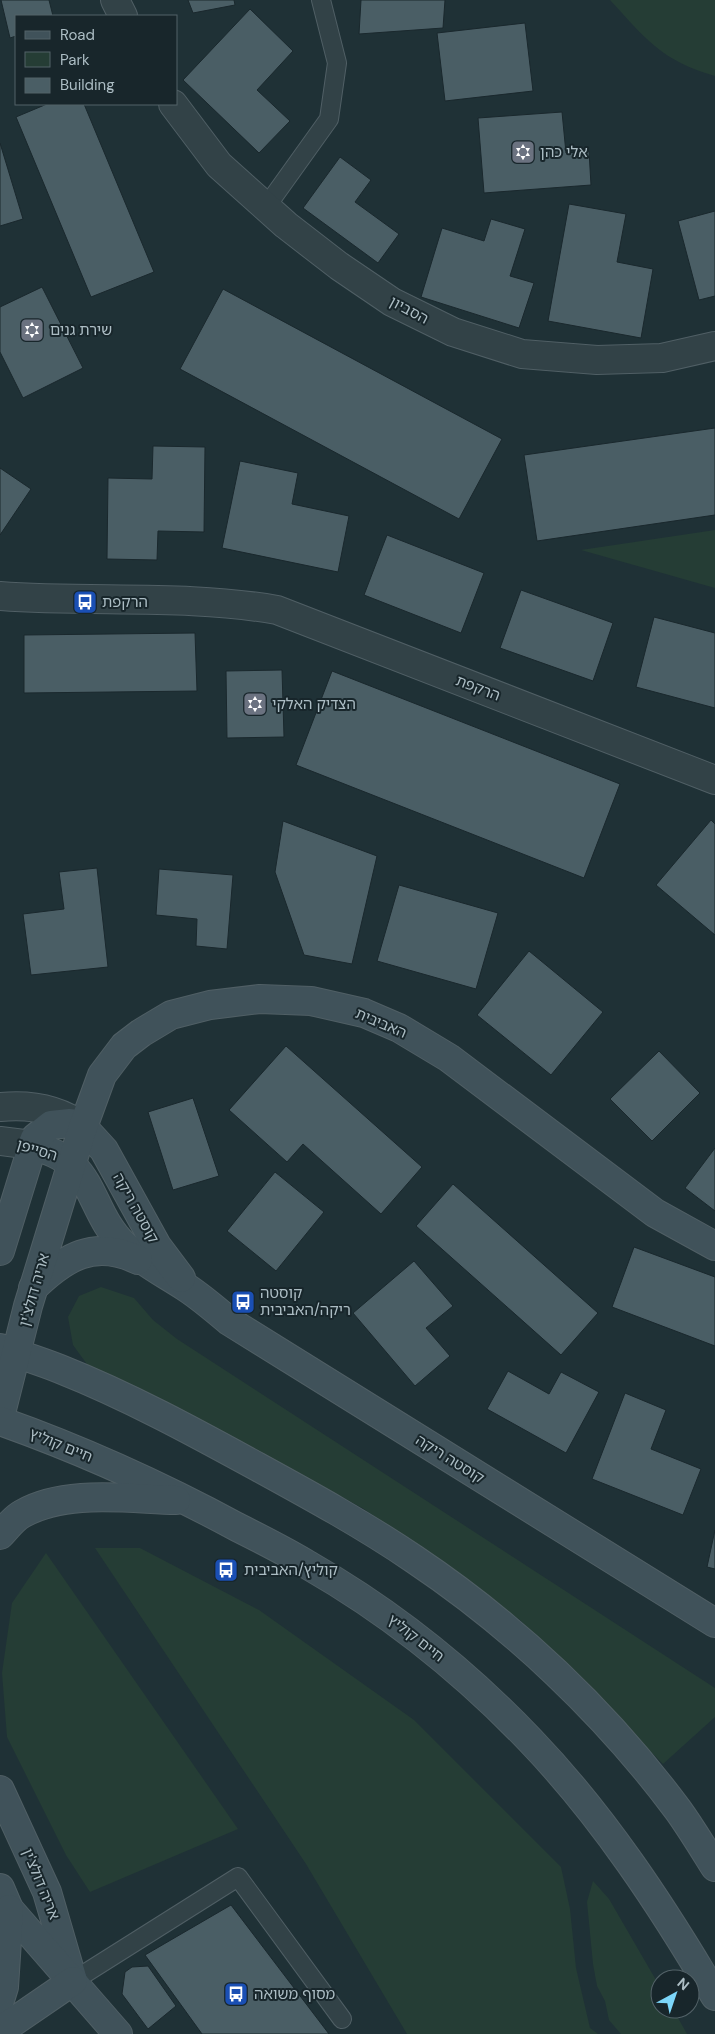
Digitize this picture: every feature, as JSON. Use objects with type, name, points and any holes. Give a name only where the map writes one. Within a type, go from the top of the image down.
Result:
[{"type":"street","points":[[116,0],[123,15]]},
{"type":"street","name":"הסביון","points":[[174,105],[219,165],[286,225],[338,266],[392,302],[452,332],[522,354],[597,360],[662,358],[715,346]]},
{"type":"street","name":"הרקפת","points":[[0,596],[50,600],[210,601],[277,610],[715,780]]},
{"type":"street","name":"האביבית","points":[[72,1164],[96,1090],[110,1063],[124,1046],[140,1033],[171,1016],[210,1005],[260,999],[311,1002],[364,1013],[398,1028],[449,1058],[655,1213],[715,1246]]},
{"type":"street","points":[[0,1107],[37,1107],[52,1110],[83,1127]]},
{"type":"street","points":[[0,1251],[32,1145],[40,1133],[56,1123],[70,1123],[83,1127]]},
{"type":"street","name":"קוסטה ריקה","points":[[83,1127],[104,1150],[157,1246],[189,1289]]},
{"type":"street","name":"הסייפן","points":[[0,1141],[32,1145],[55,1153],[72,1164]]},
{"type":"street","name":"קוסטה ריקה","points":[[72,1164],[83,1179],[112,1234],[152,1267],[189,1289],[245,1331],[715,1622]]},
{"type":"street","name":"אריה דולצ'ין","points":[[0,1417],[8,1351],[34,1288],[72,1164]]},
{"type":"street","points":[[34,1288],[59,1265],[88,1253],[106,1251],[128,1255],[152,1267]]},
{"type":"street","points":[[8,1351],[60,1368],[234,1453],[342,1513],[415,1559],[529,1647],[576,1691],[678,1810],[715,1867]]},
{"type":"street","name":"חיים קוליץ","points":[[0,1421],[100,1460],[187,1500],[308,1565],[383,1612],[440,1656],[492,1702],[531,1741],[619,1847],[715,1996]]},
{"type":"street","points":[[0,1535],[22,1514],[60,1500],[88,1498],[187,1500]]},
{"type":"street","name":"אריה דולצ'ין","points":[[0,1790],[47,1892],[74,1981]]},
{"type":"street","points":[[0,2000],[4,1987],[4,1899]]},
{"type":"street","name":"אריה דולצ'ין","points":[[4,1899],[118,2034]]},
{"type":"street","points":[[0,2031],[74,1981]]},
{"type":"lane","points":[[266,207],[329,118],[337,63],[321,0]]},
{"type":"lane","points":[[74,1981],[238,1877],[342,2019]]},
{"type":"green space","points":[[610,0],[715,0],[715,76],[697,70],[668,56],[645,37]]},
{"type":"green space","points":[[715,530],[715,588],[581,550]]},
{"type":"green space","points":[[101,1287],[134,1298],[153,1320],[177,1339],[715,1688],[715,1717],[663,1764],[520,1620],[364,1509],[283,1465],[89,1367],[73,1345],[68,1317],[79,1296]]},
{"type":"green space","points":[[95,1548],[140,1548],[259,1610],[414,1720],[561,1867],[570,1909],[576,1968],[590,2028],[598,2034],[407,2034],[306,1864]]},
{"type":"green space","points":[[46,1553],[238,1829],[90,1892],[66,1855],[7,1737],[2,1673],[12,1603]]},
{"type":"green space","points":[[593,1881],[609,1899],[650,1970],[650,2019],[679,2019],[687,2034],[621,2034],[609,2020],[605,2001],[597,1986],[587,1902]]},
{"type":"building","points":[[1,0],[49,0],[53,15],[15,15],[15,36],[10,38]]},
{"type":"building","points":[[188,0],[234,0],[235,5],[193,13]]},
{"type":"building","points":[[361,0],[445,0],[443,28],[359,34]]},
{"type":"building","points":[[250,9],[293,51],[257,90],[290,121],[259,153],[183,80]]},
{"type":"building","points":[[525,23],[533,91],[445,101],[437,33]]},
{"type":"building","points":[[45,105],[84,105],[154,272],[91,297],[16,117]]},
{"type":"building","name":"אלי כהן","points":[[562,112],[566,153],[589,151],[591,185],[484,193],[478,118]]},
{"type":"building","points":[[0,143],[23,219],[0,226]]},
{"type":"building","points":[[340,157],[371,180],[355,202],[399,234],[378,263],[303,208]]},
{"type":"building","points":[[569,204],[626,214],[617,262],[653,269],[641,338],[548,321]]},
{"type":"building","points":[[715,211],[715,296],[699,300],[678,221]]},
{"type":"building","points":[[491,219],[525,229],[510,276],[534,283],[519,328],[421,297],[442,228],[484,241]]},
{"type":"building","name":"שירת גנים","points":[[42,287],[83,368],[23,398],[0,352],[0,307]]},
{"type":"building","points":[[223,289],[502,439],[459,519],[180,369]]},
{"type":"building","points":[[715,428],[715,515],[537,541],[524,455]]},
{"type":"building","points":[[153,446],[205,447],[204,532],[158,531],[157,560],[107,559],[108,478],[152,479]]},
{"type":"building","points":[[240,461],[298,473],[292,504],[349,516],[338,572],[222,548]]},
{"type":"building","points":[[0,468],[31,489],[0,535]]},
{"type":"building","points":[[387,535],[484,573],[461,633],[364,595]]},
{"type":"building","points":[[521,590],[613,623],[593,681],[500,648]]},
{"type":"building","points":[[654,617],[715,633],[715,708],[636,687]]},
{"type":"building","points":[[195,633],[197,691],[24,693],[24,635]]},
{"type":"building","name":"הצדיק האלקי","points":[[282,670],[284,737],[227,738],[226,671]]},
{"type":"building","points":[[332,671],[620,784],[584,878],[296,765]]},
{"type":"building","points":[[711,820],[715,824],[715,935],[656,885]]},
{"type":"building","points":[[283,821],[377,856],[352,964],[304,955],[275,872]]},
{"type":"building","points":[[97,868],[108,967],[31,975],[23,914],[64,909],[59,872]]},
{"type":"building","points":[[159,869],[233,875],[227,949],[196,946],[197,919],[156,915]]},
{"type":"building","points":[[399,885],[498,913],[476,989],[377,961]]},
{"type":"building","points":[[529,951],[603,1012],[551,1075],[477,1015]]},
{"type":"building","points":[[286,1046],[422,1167],[381,1214],[303,1144],[287,1162],[229,1110]]},
{"type":"building","points":[[659,1051],[700,1093],[652,1141],[610,1099]]},
{"type":"building","points":[[193,1098],[219,1176],[173,1190],[148,1112]]},
{"type":"building","points":[[715,1148],[715,1211],[685,1188]]},
{"type":"building","points":[[275,1172],[324,1212],[276,1271],[227,1231]]},
{"type":"building","points":[[453,1184],[598,1313],[561,1355],[416,1226]]},
{"type":"building","points":[[634,1247],[715,1277],[715,1346],[612,1307]]},
{"type":"building","points":[[414,1261],[453,1306],[426,1328],[450,1356],[415,1386],[353,1313]]},
{"type":"building","points":[[508,1371],[549,1394],[561,1372],[599,1392],[566,1453],[487,1409]]},
{"type":"building","points":[[625,1393],[666,1410],[651,1449],[701,1469],[683,1515],[592,1479]]},
{"type":"building","points":[[715,1530],[715,1569],[707,1567]]},
{"type":"building","name":"מסוף משואה","points":[[231,1905],[329,2034],[202,2034],[145,1955]]},
{"type":"building","points":[[148,1966],[176,2006],[148,2029],[122,1994],[125,1972],[132,1967]]},
{"type":"place","name":"אלי כהן","points":[[523,152]]},
{"type":"place","name":"שירת גנים","points":[[32,330]]},
{"type":"place","name":"הרקפת","points":[[85,602]]},
{"type":"place","name":"הצדיק האלקי","points":[[255,704]]},
{"type":"place","name":"קוסטה ריקה/האביבית","points":[[243,1302]]},
{"type":"place","name":"קוליץ/האביבית","points":[[226,1570]]},
{"type":"place","name":"מסוף משואה","points":[[236,1994]]}]
